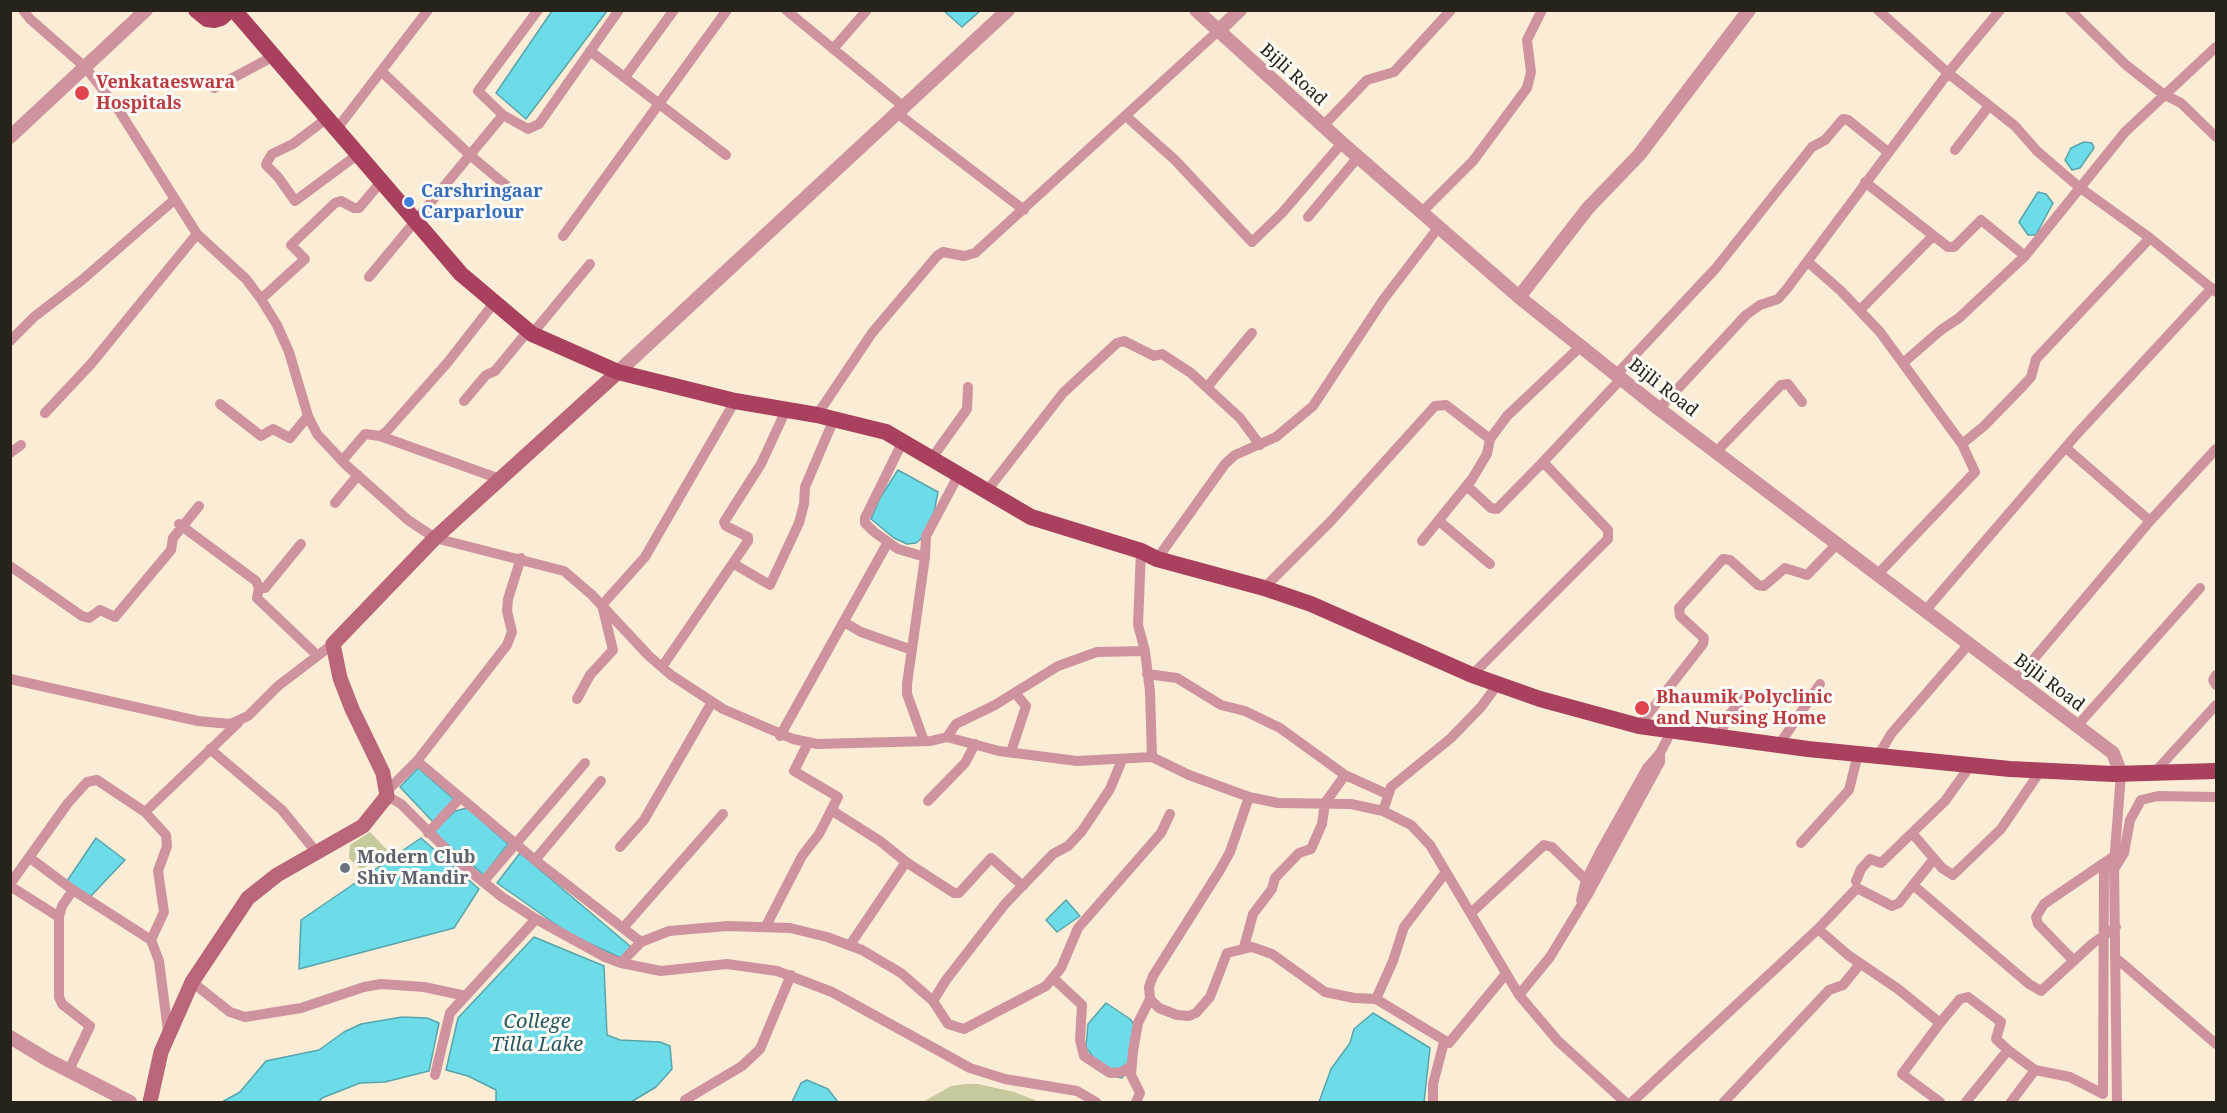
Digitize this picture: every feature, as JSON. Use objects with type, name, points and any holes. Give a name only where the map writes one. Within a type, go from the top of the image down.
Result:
[{"type":"main road","points":[[196,10],[207,19],[214,20],[232,10],[415,223],[461,274],[494,303],[530,332],[618,372],[735,402],[817,415],[873,428],[903,441],[958,476],[1031,517],[1141,551],[1157,559],[1264,588],[1311,604],[1472,675],[1540,699],[1639,726],[1671,732],[1970,766],[2121,774],[2217,771]]},
{"type":"main road","points":[[150,1102],[161,1052],[192,982],[248,898],[268,881],[363,826],[387,793],[383,773],[344,688],[333,644],[435,538],[618,372]]},
{"type":"street","points":[[23,10],[30,20],[85,67],[118,109],[197,234],[246,279],[261,299],[277,325],[289,352],[308,416],[316,434],[342,461],[408,520],[435,538],[521,558],[564,571],[602,605],[662,667],[712,702],[780,736],[808,743],[924,741],[947,737],[1011,752],[1077,761],[1152,757],[1189,775],[1249,797],[1278,802],[1351,804],[1383,811],[1421,833],[1472,912],[1505,975],[1519,994],[1558,1041],[1625,1102]]},
{"type":"street","points":[[10,137],[146,10]]},
{"type":"street","points":[[357,155],[295,201],[278,177],[266,165],[272,154],[331,124],[382,72],[428,10]]},
{"type":"street","points":[[538,10],[479,89],[481,96],[503,115],[522,127],[535,128],[619,10]]},
{"type":"street","points":[[625,77],[674,10]]},
{"type":"street","points":[[563,236],[727,10]]},
{"type":"street","points":[[786,10],[901,110],[1024,210]]},
{"type":"street","points":[[833,49],[867,10]]},
{"type":"street","points":[[618,372],[1008,10]]},
{"type":"street","name":"Bijli Road","points":[[1196,10],[1217,32],[1519,297],[1582,345],[1659,409],[2113,753],[2121,774]]},
{"type":"street","points":[[817,415],[872,333],[938,256],[950,252],[970,256],[1024,210],[1240,10]]},
{"type":"street","points":[[1323,126],[1367,80],[1394,72],[1451,10]]},
{"type":"street","points":[[1421,213],[1473,160],[1527,88],[1531,72],[1527,40],[1542,10]]},
{"type":"street","points":[[1519,297],[1588,208],[1639,154],[1749,10]]},
{"type":"street","points":[[1878,10],[1948,73],[2015,126],[2037,151],[2079,187],[2150,238],[2214,290],[2066,448],[1925,611]]},
{"type":"street","points":[[1659,409],[1746,315],[1760,305],[1778,299],[1948,73],[2000,10]]},
{"type":"street","points":[[2070,10],[2126,65],[2163,94],[2181,103],[2217,138]]},
{"type":"street","points":[[1903,363],[1966,312],[2025,256],[2125,132],[2163,94],[2217,47]]},
{"type":"street","points":[[590,51],[726,155]]},
{"type":"street","points":[[214,88],[272,57]]},
{"type":"street","points":[[382,72],[471,156],[514,192]]},
{"type":"street","points":[[1955,150],[1989,106]]},
{"type":"street","points":[[369,277],[503,115]]},
{"type":"street","points":[[1126,117],[1175,160],[1252,242],[1288,206],[1342,143]]},
{"type":"street","points":[[1467,486],[1491,508],[1497,509],[1543,462],[1716,268],[1812,147],[1825,140],[1843,119],[1848,120],[1888,152]]},
{"type":"street","points":[[1308,217],[1358,157]]},
{"type":"street","points":[[1865,182],[1951,248],[1981,219],[2025,256]]},
{"type":"street","points":[[261,299],[305,259],[291,245],[335,203],[341,201],[354,208],[359,208],[380,183]]},
{"type":"street","points":[[10,342],[34,317],[82,280],[174,200]]},
{"type":"street","points":[[1157,559],[1225,464],[1235,455],[1276,437],[1303,417],[1313,406],[1383,300],[1438,228]]},
{"type":"street","points":[[45,413],[106,346],[197,234]]},
{"type":"street","points":[[1860,310],[1933,236]]},
{"type":"street","points":[[1962,444],[2016,394],[2031,377],[2036,359],[2150,238]]},
{"type":"street","points":[[1808,262],[1860,310],[1892,346],[1962,444],[1975,472],[1878,573]]},
{"type":"street","points":[[464,401],[486,375],[495,371],[590,264]]},
{"type":"street","points":[[380,436],[448,362],[494,303]]},
{"type":"street","points":[[1208,387],[1252,333]]},
{"type":"street","points":[[986,492],[1063,393],[1117,344],[1129,342],[1154,356],[1162,354],[1208,387],[1240,418],[1260,445]]},
{"type":"street","points":[[1422,541],[1467,486],[1487,454],[1490,439],[1512,410],[1582,345]]},
{"type":"street","points":[[1716,452],[1781,385],[1788,384],[1802,402]]},
{"type":"street","points":[[932,458],[967,409],[968,387]]},
{"type":"street","points":[[602,605],[645,557],[735,402]]},
{"type":"street","points":[[220,404],[261,436],[273,429],[290,438],[308,416]]},
{"type":"street","points":[[1264,588],[1331,521],[1435,406],[1446,405],[1490,439]]},
{"type":"street","points":[[662,667],[734,564],[748,537],[726,526],[724,522],[761,464],[786,410]]},
{"type":"street","points":[[734,564],[770,585],[799,523],[804,504],[805,487],[834,419]]},
{"type":"street","points":[[342,461],[365,434],[380,436],[500,479]]},
{"type":"street","points":[[903,441],[865,518],[865,523],[898,549],[925,557]]},
{"type":"street","points":[[10,453],[21,445]]},
{"type":"street","points":[[2066,448],[2150,521]]},
{"type":"street","points":[[2016,680],[2150,521],[2217,449]]},
{"type":"street","points":[[1472,675],[1610,535],[1543,462]]},
{"type":"street","points":[[335,503],[358,475]]},
{"type":"street","points":[[924,741],[909,696],[912,650],[926,536],[958,476]]},
{"type":"street","points":[[10,566],[82,616],[89,618],[103,610],[115,617],[171,550],[173,538],[181,525],[200,506]]},
{"type":"street","points":[[1439,521],[1490,564]]},
{"type":"street","points":[[181,525],[256,581],[259,588],[256,598],[317,655]]},
{"type":"street","points":[[780,736],[888,542]]},
{"type":"street","points":[[1639,726],[1703,644],[1704,638],[1680,616],[1679,608],[1723,559],[1730,560],[1761,587],[1785,568],[1806,574],[1838,543]]},
{"type":"street","points":[[259,588],[265,588],[301,544]]},
{"type":"street","points":[[1141,551],[1137,607],[1138,625],[1145,651],[1152,757]]},
{"type":"street","points":[[521,558],[508,599],[507,611],[512,632],[507,645],[417,761],[387,793],[401,804],[428,833],[483,882],[536,919],[621,963],[660,971],[726,964],[758,966],[791,975],[832,992],[950,1060],[1005,1079],[1077,1091],[1096,1102]]},
{"type":"street","points":[[2077,726],[2200,588]]},
{"type":"street","points":[[577,699],[590,675],[613,650],[602,605]]},
{"type":"street","points":[[844,622],[861,632],[912,650]]},
{"type":"street","points":[[145,812],[238,722],[333,644]]},
{"type":"street","points":[[1878,756],[1891,734],[1969,644]]},
{"type":"street","points":[[947,737],[956,724],[1015,693],[1058,666],[1097,652],[1145,651]]},
{"type":"street","points":[[1147,674],[1181,679],[1221,705],[1245,711],[1280,728],[1345,775],[1387,794]]},
{"type":"street","points":[[2217,675],[2212,680],[2217,685]]},
{"type":"street","points":[[10,679],[217,724],[238,722]]},
{"type":"street","points":[[1383,811],[1391,787],[1467,723],[1498,684]]},
{"type":"street","points":[[1779,745],[1821,684]]},
{"type":"street","points":[[1718,737],[1730,714],[1749,692]]},
{"type":"street","points":[[1011,752],[1026,706],[1015,693]]},
{"type":"street","points":[[620,847],[644,820],[712,702]]},
{"type":"street","points":[[2154,773],[2217,705]]},
{"type":"street","points":[[1581,903],[1586,880],[1647,768],[1660,753],[1671,732]]},
{"type":"street","points":[[766,926],[802,856],[819,834],[838,797],[794,771],[808,743]]},
{"type":"street","points":[[928,801],[965,763],[975,744]]},
{"type":"street","points":[[210,749],[282,810],[317,853]]},
{"type":"street","points":[[1519,994],[1550,957],[1587,896],[1659,762],[1660,753]]},
{"type":"street","points":[[1801,843],[1849,790],[1858,754]]},
{"type":"street","points":[[933,1001],[994,917],[1053,854],[1068,846],[1082,831],[1110,789],[1122,760]]},
{"type":"street","points":[[417,761],[458,800],[641,942]]},
{"type":"street","points":[[483,882],[585,763]]},
{"type":"street","points":[[1856,881],[1861,869],[1870,859],[1881,863],[1955,790],[1970,766]]},
{"type":"street","points":[[1911,833],[1934,859],[1949,874],[1953,875],[1962,869],[2015,812],[2041,771]]},
{"type":"street","points":[[2117,1102],[2114,856],[2121,774]]},
{"type":"street","points":[[1244,947],[1252,914],[1272,889],[1275,878],[1299,853],[1311,849],[1322,824],[1325,803],[1345,775]]},
{"type":"street","points":[[59,917],[10,885],[68,803],[92,780],[145,812],[167,838],[158,871],[164,912],[151,940]]},
{"type":"street","points":[[535,860],[601,781]]},
{"type":"street","points":[[2114,869],[2124,853],[2130,820],[2140,800],[2158,796],[2217,797]]},
{"type":"street","points":[[1136,1102],[1140,1093],[1131,1077],[1131,1066],[1138,1023],[1150,999],[1153,976],[1230,852],[1249,797]]},
{"type":"street","points":[[428,833],[458,800]]},
{"type":"street","points":[[831,810],[954,892],[959,893],[991,858],[1023,886]]},
{"type":"street","points":[[623,928],[723,813]]},
{"type":"street","points":[[621,963],[641,942],[661,933],[684,928],[766,926],[810,932],[850,945],[901,973],[933,1001],[948,1024],[964,1029],[1036,994],[1053,978],[1061,968],[1078,928],[1161,833],[1170,814]]},
{"type":"street","points":[[1472,912],[1544,845],[1552,847],[1586,880]]},
{"type":"street","points":[[2074,961],[2038,924],[2036,917],[2044,904],[2114,856]]},
{"type":"street","points":[[30,858],[73,890],[151,940],[159,961],[168,1033]]},
{"type":"street","points":[[1632,1102],[1818,929],[1857,888],[1892,906],[1899,903],[1934,859]]},
{"type":"street","points":[[850,945],[906,862]]},
{"type":"street","points":[[2103,1098],[2104,862]]},
{"type":"street","points":[[1376,999],[1393,961],[1404,927],[1446,872]]},
{"type":"street","points":[[1913,885],[2037,990],[2045,988],[2116,927]]},
{"type":"street","points":[[69,1070],[90,1026],[62,1004],[59,998],[59,917],[62,906],[73,890]]},
{"type":"street","points":[[435,1075],[447,1018],[536,919]]},
{"type":"street","points":[[1818,929],[1860,964],[1898,989],[1940,1023]]},
{"type":"street","points":[[1150,999],[1168,1013],[1189,1016],[1196,1013],[1210,997],[1225,957],[1244,947],[1261,949],[1272,954],[1325,992],[1354,998],[1376,999],[1444,1041],[1452,1042],[1505,975]]},
{"type":"street","points":[[2115,958],[2150,985],[2217,1044]]},
{"type":"street","points":[[1724,1102],[1829,990],[1843,985],[1860,964]]},
{"type":"street","points":[[685,1100],[742,1066],[760,1049],[791,975]]},
{"type":"street","points":[[1053,978],[1082,1005],[1080,1040],[1084,1056],[1110,1073],[1122,1072],[1131,1066]]},
{"type":"street","points":[[192,982],[230,1012],[245,1017],[301,1008],[364,987],[381,984],[424,987],[466,996]]},
{"type":"street","points":[[1940,1102],[1902,1074],[1960,999],[1968,997],[2001,1022],[1996,1039],[2008,1050],[2035,1070],[2070,1077],[2103,1098]]},
{"type":"street","points":[[10,1037],[130,1102]]},
{"type":"street","points":[[1433,1102],[1433,1084],[1444,1041]]},
{"type":"street","points":[[1966,1102],[2008,1050]]},
{"type":"street","points":[[2012,1102],[2035,1070]]},
{"type":"green space","points":[[370,832],[388,851],[361,870],[349,858],[350,845]]},
{"type":"green space","points":[[978,1084],[1014,1092],[1040,1102],[923,1102],[951,1086]]},
{"type":"water","points":[[552,11],[607,11],[526,119],[496,93]]},
{"type":"water","points":[[944,11],[980,11],[962,27]]},
{"type":"water","points":[[2084,142],[2092,143],[2094,148],[2080,168],[2072,170],[2065,160],[2071,148]]},
{"type":"water","points":[[2038,192],[2046,194],[2053,203],[2036,235],[2028,235],[2019,222]]},
{"type":"water","points":[[898,470],[938,492],[933,517],[922,538],[916,543],[907,544],[894,538],[871,519],[880,498]]},
{"type":"water","points":[[418,768],[456,801],[433,822],[400,787]]},
{"type":"water","points":[[467,808],[508,844],[484,875],[433,832],[455,811]]},
{"type":"water","points":[[96,838],[125,860],[90,897],[67,881]]},
{"type":"water","points":[[421,838],[479,889],[454,928],[299,969],[301,920]]},
{"type":"water","points":[[520,853],[630,946],[627,956],[619,957],[571,935],[497,883]]},
{"type":"water","points":[[1066,900],[1080,916],[1057,932],[1046,920]]},
{"type":"water","name":"College Tilla Lake","points":[[534,937],[604,966],[607,1035],[620,1040],[660,1042],[670,1046],[672,1069],[656,1087],[631,1102],[496,1102],[496,1090],[468,1076],[446,1070],[458,1018]]},
{"type":"water","points":[[1106,1003],[1130,1019],[1135,1026],[1126,1073],[1122,1078],[1112,1076],[1098,1064],[1086,1047],[1088,1024]]},
{"type":"water","points":[[1373,1013],[1430,1048],[1424,1102],[1319,1102],[1331,1069],[1350,1043],[1354,1029]]},
{"type":"water","points":[[402,1017],[427,1018],[439,1023],[429,1071],[385,1082],[360,1083],[322,1098],[319,1102],[222,1102],[240,1092],[266,1061],[319,1050],[344,1032],[361,1024]]},
{"type":"water","points":[[807,1080],[828,1089],[838,1102],[792,1102],[801,1083]]},
{"type":"place","name":"Venkataeswara Hospitals","points":[[82,93]]},
{"type":"place","name":"Carshringaar Carparlour","points":[[409,202]]},
{"type":"place","name":"Bhaumik Polyclinic and Nursing Home","points":[[1642,708]]},
{"type":"place","name":"Modern Club Shiv Mandir","points":[[345,868]]}]
